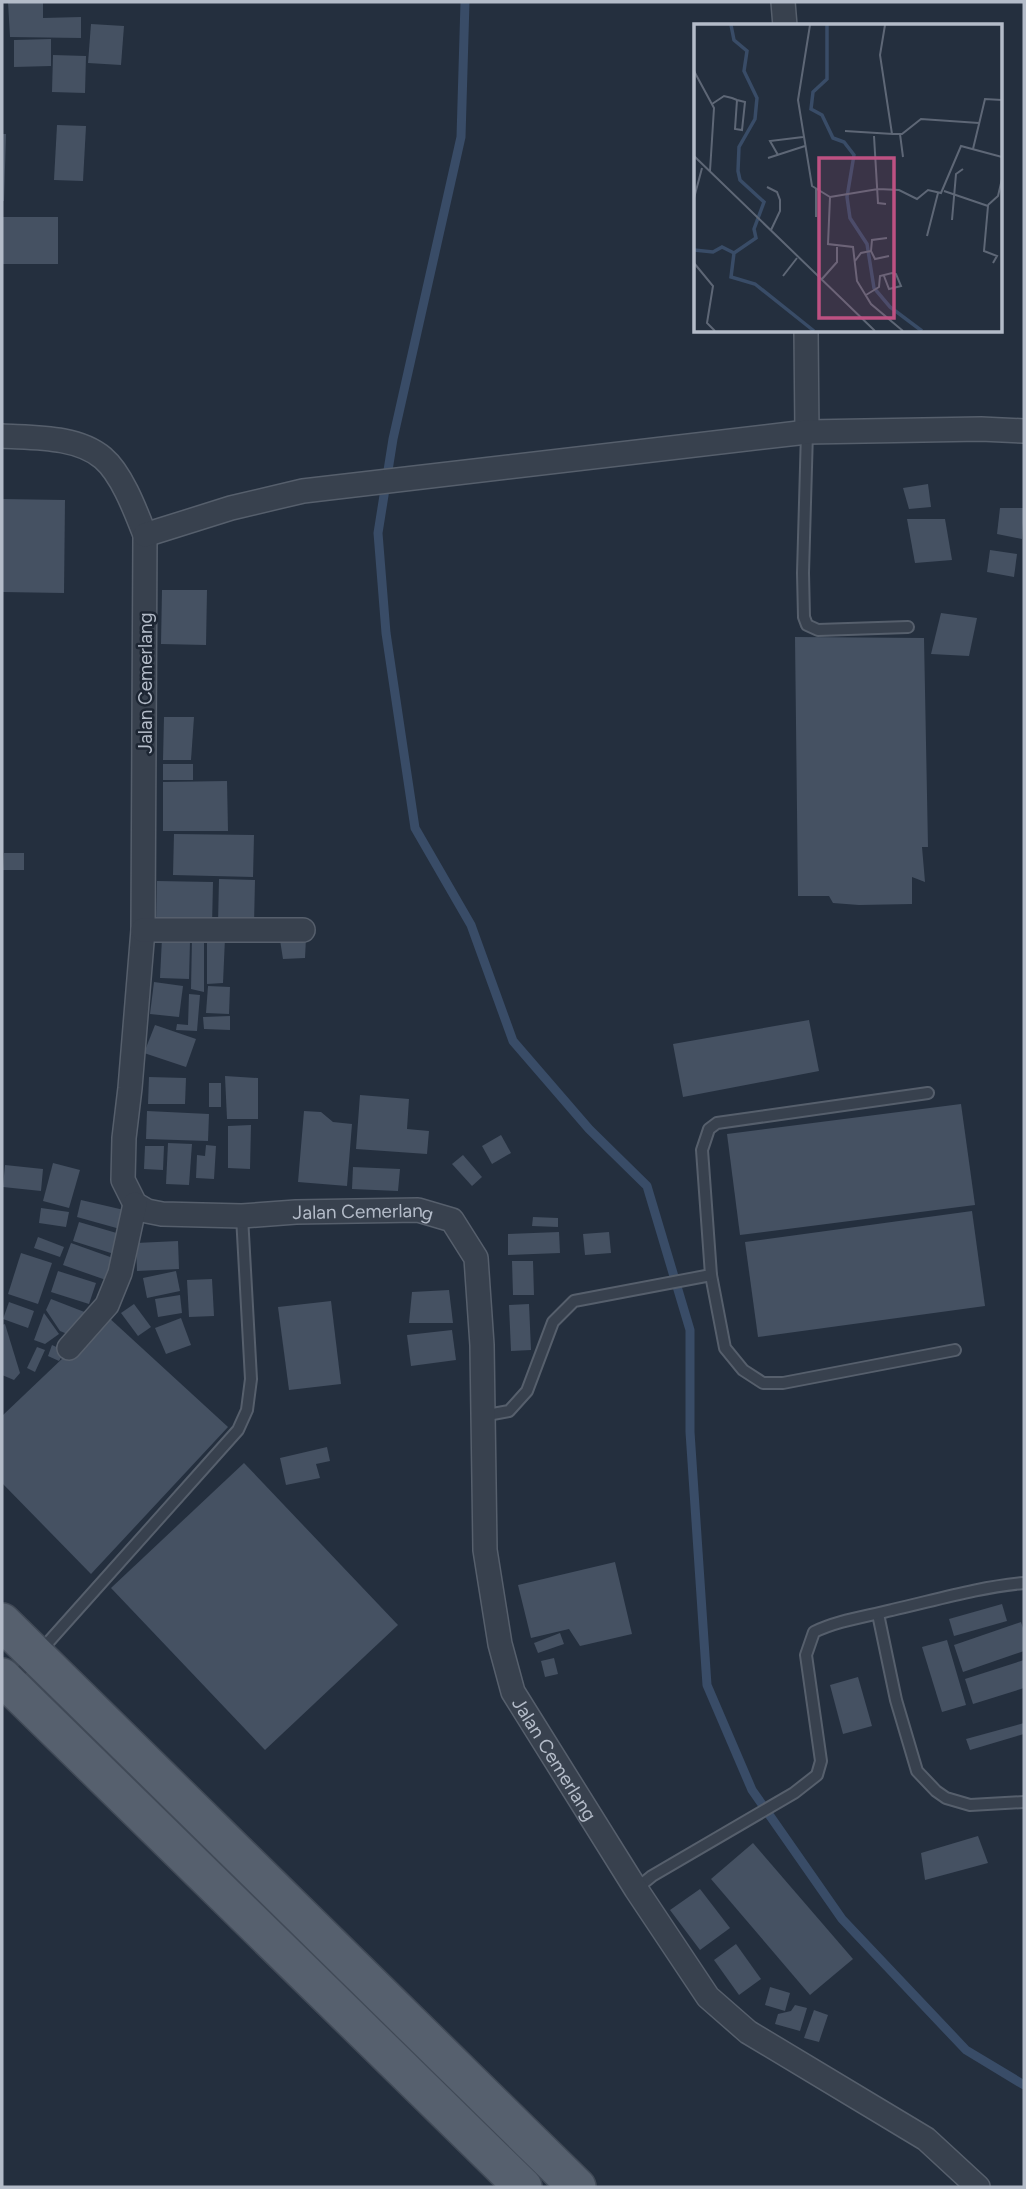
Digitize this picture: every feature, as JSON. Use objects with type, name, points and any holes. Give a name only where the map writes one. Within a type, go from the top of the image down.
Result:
[{"type":"main road","points":[[2,1622],[577,2187]]},
{"type":"main road","points":[[5,1680],[523,2187]]},
{"type":"street","points":[[783,2],[785,24]]},
{"type":"street","points":[[806,332],[807,432]]},
{"type":"street","points":[[145,535],[231,508],[303,491],[807,432],[981,429],[1024,431]]},
{"type":"street","name":"Jalan Cemerlang","points":[[2,436],[46,438],[81,445],[104,458],[127,491],[145,535],[143,930],[124,1138],[123,1180],[135,1204],[147,1211],[162,1214],[242,1216],[296,1212],[418,1210],[452,1220],[476,1258],[482,1334],[485,1550],[500,1644],[513,1692],[636,1889],[708,1997],[748,2032],[926,2139],[978,2187]]},
{"type":"street","points":[[143,930],[303,930]]},
{"type":"street","points":[[69,1348],[107,1305],[114,1291],[135,1204]]},
{"type":"lane","points":[[807,432],[803,573],[804,617],[807,625],[818,630],[908,627]]},
{"type":"lane","points":[[928,1093],[717,1123],[709,1129],[702,1150],[712,1275],[724,1348],[743,1370],[763,1383],[783,1383],[955,1350]]},
{"type":"lane","points":[[5,1680],[36,1656],[238,1430],[247,1410],[251,1379],[242,1216]]},
{"type":"lane","points":[[482,1416],[509,1411],[527,1391],[554,1322],[575,1301],[712,1275]]},
{"type":"lane","points":[[636,1889],[652,1876],[793,1793],[817,1775],[821,1761],[806,1655],[814,1632],[835,1622],[994,1585],[1024,1583]]},
{"type":"lane","points":[[878,1614],[896,1700],[917,1771],[946,1798],[970,1805],[1024,1802]]},
{"type":"building","points":[[8,2],[43,2],[43,18],[81,17],[81,38],[10,37]]},
{"type":"building","points":[[91,24],[124,26],[121,65],[88,63]]},
{"type":"building","points":[[51,39],[51,66],[14,67],[14,40]]},
{"type":"building","points":[[53,55],[86,56],[85,93],[52,92]]},
{"type":"building","points":[[57,125],[86,126],[83,181],[54,180]]},
{"type":"building","points":[[2,134],[6,134],[4,201],[2,201]]},
{"type":"building","points":[[2,217],[58,217],[58,264],[2,264]]},
{"type":"building","points":[[928,484],[931,507],[909,509],[903,488]]},
{"type":"building","points":[[2,499],[65,500],[64,593],[2,592]]},
{"type":"building","points":[[1000,508],[1024,508],[1022,539],[997,534]]},
{"type":"building","points":[[907,519],[945,519],[952,560],[915,563]]},
{"type":"building","points":[[990,550],[1017,554],[1014,577],[987,572]]},
{"type":"building","points":[[162,590],[207,590],[206,645],[161,644]]},
{"type":"building","points":[[941,613],[977,618],[969,656],[931,654]]},
{"type":"building","points":[[795,637],[924,638],[928,847],[922,847],[925,882],[912,877],[912,904],[859,905],[833,903],[829,896],[798,896]]},
{"type":"building","points":[[164,717],[194,717],[191,760],[163,760]]},
{"type":"building","points":[[163,764],[193,764],[193,780],[163,780]]},
{"type":"building","points":[[227,781],[228,831],[163,831],[163,782]]},
{"type":"building","points":[[174,834],[254,835],[253,877],[173,875]]},
{"type":"building","points":[[4,853],[24,853],[24,870],[3,870]]},
{"type":"building","points":[[219,879],[255,880],[254,924],[218,924]]},
{"type":"building","points":[[157,881],[213,882],[212,926],[156,924]]},
{"type":"building","points":[[162,938],[190,941],[189,979],[160,978]]},
{"type":"building","points":[[192,938],[204,938],[204,992],[191,989]]},
{"type":"building","points":[[207,938],[225,938],[223,983],[207,984]]},
{"type":"building","points":[[306,938],[305,958],[283,959],[280,940]]},
{"type":"building","points":[[154,982],[183,986],[179,1017],[150,1014]]},
{"type":"building","points":[[208,986],[230,987],[229,1014],[206,1013]]},
{"type":"building","points":[[189,994],[200,995],[197,1031],[176,1030],[177,1024],[188,1025]]},
{"type":"building","points":[[230,1016],[230,1030],[204,1029],[203,1017]]},
{"type":"building","points":[[809,1020],[819,1071],[683,1097],[673,1044]]},
{"type":"building","points":[[155,1025],[196,1039],[186,1067],[144,1053]]},
{"type":"building","points":[[225,1076],[258,1078],[258,1119],[227,1119]]},
{"type":"building","points":[[149,1077],[186,1078],[185,1104],[148,1104]]},
{"type":"building","points":[[209,1083],[221,1083],[221,1107],[209,1107]]},
{"type":"building","points":[[360,1095],[409,1099],[407,1129],[429,1131],[427,1154],[356,1149]]},
{"type":"building","points":[[961,1104],[975,1205],[740,1235],[727,1134]]},
{"type":"building","points":[[147,1111],[209,1114],[208,1141],[146,1139]]},
{"type":"building","points":[[304,1111],[321,1112],[333,1122],[352,1124],[347,1186],[298,1182]]},
{"type":"building","points":[[251,1125],[250,1169],[228,1168],[228,1126]]},
{"type":"building","points":[[501,1135],[511,1153],[492,1164],[482,1146]]},
{"type":"building","points":[[168,1143],[192,1144],[189,1185],[166,1184]]},
{"type":"building","points":[[206,1145],[216,1146],[214,1179],[196,1178],[197,1155],[205,1156]]},
{"type":"building","points":[[145,1146],[164,1146],[163,1170],[144,1169]]},
{"type":"building","points":[[463,1155],[482,1177],[472,1186],[452,1164]]},
{"type":"building","points":[[53,1163],[80,1170],[69,1208],[43,1201]]},
{"type":"building","points":[[5,1165],[43,1169],[41,1191],[3,1187]]},
{"type":"building","points":[[353,1167],[400,1169],[398,1191],[352,1189]]},
{"type":"building","points":[[81,1200],[124,1210],[120,1229],[77,1217]]},
{"type":"building","points":[[41,1208],[69,1212],[66,1227],[39,1223]]},
{"type":"building","points":[[972,1211],[985,1306],[758,1337],[745,1242]]},
{"type":"building","points":[[533,1217],[558,1218],[558,1227],[532,1226]]},
{"type":"building","points":[[79,1222],[120,1234],[114,1254],[73,1241]]},
{"type":"building","points":[[559,1232],[560,1253],[508,1255],[508,1234]]},
{"type":"building","points":[[609,1232],[611,1253],[585,1255],[583,1234]]},
{"type":"building","points":[[38,1237],[64,1247],[60,1257],[34,1248]]},
{"type":"building","points":[[178,1241],[179,1269],[137,1271],[136,1243]]},
{"type":"building","points":[[71,1243],[113,1258],[106,1280],[63,1265]]},
{"type":"building","points":[[21,1253],[52,1263],[38,1304],[8,1294]]},
{"type":"building","points":[[512,1261],[533,1261],[534,1295],[513,1295]]},
{"type":"building","points":[[58,1271],[96,1283],[89,1304],[51,1292]]},
{"type":"building","points":[[176,1271],[180,1291],[147,1298],[143,1278]]},
{"type":"building","points":[[212,1279],[214,1316],[189,1317],[187,1280]]},
{"type":"building","points":[[449,1290],[453,1323],[409,1323],[412,1292]]},
{"type":"building","points":[[180,1295],[182,1313],[158,1317],[155,1299]]},
{"type":"building","points":[[51,1299],[87,1313],[77,1338],[60,1331],[46,1310]]},
{"type":"building","points":[[331,1301],[341,1384],[289,1390],[278,1307]]},
{"type":"building","points":[[9,1302],[34,1311],[28,1328],[3,1319]]},
{"type":"building","points":[[134,1304],[151,1327],[138,1336],[121,1313]]},
{"type":"building","points":[[529,1304],[531,1350],[511,1351],[509,1305]]},
{"type":"building","points":[[44,1313],[59,1334],[45,1344],[34,1340]]},
{"type":"building","points":[[107,1316],[228,1427],[91,1574],[2,1483],[2,1416]]},
{"type":"building","points":[[181,1318],[191,1345],[166,1354],[155,1328]]},
{"type":"building","points":[[5,1324],[20,1373],[14,1380],[2,1375],[2,1325]]},
{"type":"building","points":[[452,1330],[456,1360],[411,1366],[407,1335]]},
{"type":"building","points":[[52,1345],[65,1351],[59,1361],[48,1356]]},
{"type":"building","points":[[37,1347],[45,1350],[35,1372],[27,1368]]},
{"type":"building","points":[[327,1447],[330,1461],[316,1464],[320,1478],[286,1485],[280,1458]]},
{"type":"building","points":[[244,1463],[398,1625],[265,1750],[111,1588]]},
{"type":"building","points":[[615,1562],[632,1634],[580,1646],[569,1629],[531,1638],[518,1585]]},
{"type":"building","points":[[1002,1604],[1007,1621],[954,1636],[949,1619]]},
{"type":"building","points":[[1021,1622],[1024,1651],[963,1672],[954,1645]]},
{"type":"building","points":[[560,1633],[564,1644],[538,1653],[534,1643]]},
{"type":"building","points":[[947,1640],[966,1705],[942,1712],[922,1647]]},
{"type":"building","points":[[554,1658],[558,1674],[545,1677],[541,1661]]},
{"type":"building","points":[[1024,1660],[1024,1688],[973,1704],[965,1679]]},
{"type":"building","points":[[858,1677],[872,1726],[843,1734],[830,1685]]},
{"type":"building","points":[[1024,1723],[1024,1734],[970,1750],[966,1739]]},
{"type":"building","points":[[978,1836],[988,1863],[925,1880],[921,1853]]},
{"type":"building","points":[[753,1843],[853,1959],[810,1995],[711,1879]]},
{"type":"building","points":[[700,1889],[730,1928],[700,1950],[670,1910]]},
{"type":"building","points":[[736,1944],[761,1979],[739,1995],[714,1960]]},
{"type":"building","points":[[770,1987],[790,1993],[785,2011],[765,2005]]},
{"type":"building","points":[[795,2005],[807,2008],[800,2031],[775,2024],[778,2014],[791,2011]]},
{"type":"building","points":[[814,2010],[828,2015],[819,2042],[804,2038]]},
{"type":"waterway","points":[[465,2],[461,137],[393,439],[378,533],[386,633],[415,828],[471,925],[513,1041],[589,1129],[647,1186],[690,1330],[690,1432],[707,1685],[752,1790],[842,1919],[966,2050],[1024,2085]]}]
